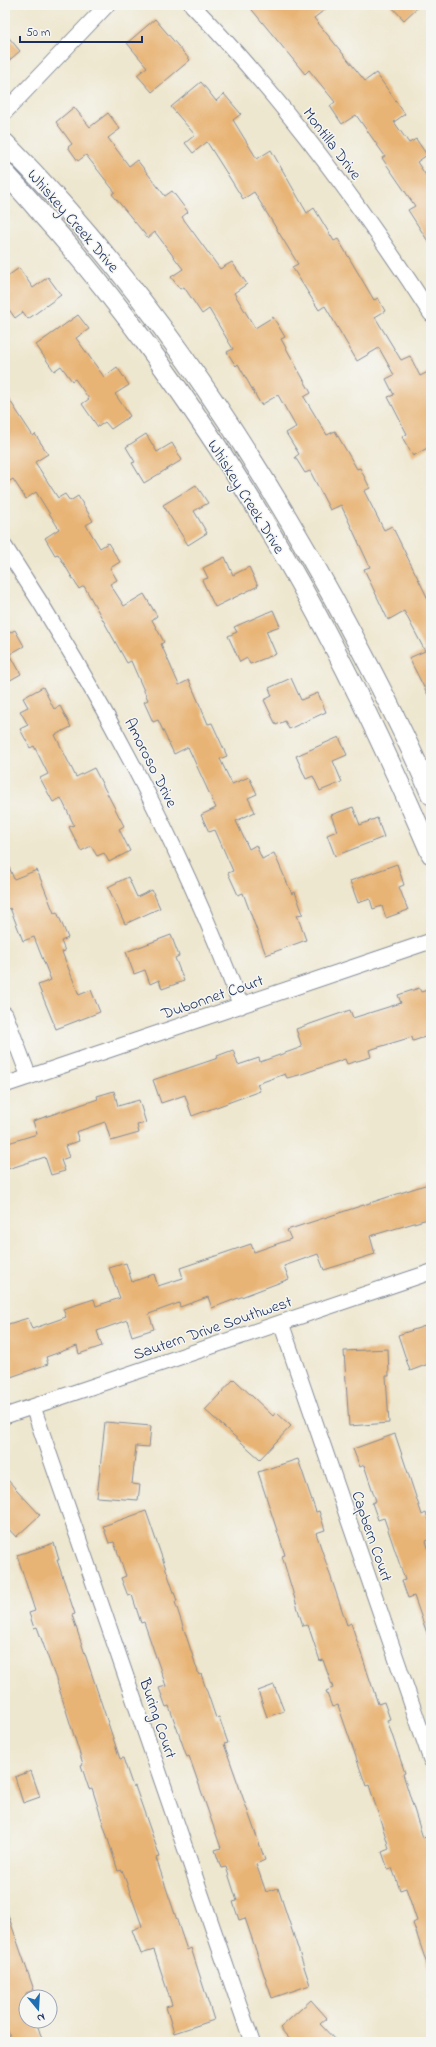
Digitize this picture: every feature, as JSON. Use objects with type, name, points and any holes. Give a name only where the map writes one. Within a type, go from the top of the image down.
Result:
[{"type":"street","points":[[5,112],[107,5]]},
{"type":"street","name":"Montilla Drive","points":[[192,5],[245,61],[332,170],[394,258],[431,314]]},
{"type":"street","name":"Whiskey Creek Drive","points":[[5,143],[48,186],[101,248],[147,307],[227,422],[302,542],[348,624],[392,711],[431,795]]},
{"type":"street","name":"Whiskey Creek Drive","points":[[5,173],[79,256],[116,302],[180,390],[265,523],[317,614],[357,692],[396,773],[431,854]]},
{"type":"street","name":"Amoroso Drive","points":[[5,547],[77,661],[134,765],[203,910],[240,1006]]},
{"type":"street","name":"Dubonnet Court","points":[[5,1085],[431,941]]},
{"type":"street","points":[[5,1014],[29,1077]]},
{"type":"street","name":"Sautern Drive Southwest","points":[[5,1416],[431,1272]]},
{"type":"street","name":"Capbern Court","points":[[281,1323],[431,1760]]},
{"type":"street","name":"Buring Court","points":[[33,1407],[252,2042]]},
{"type":"building","points":[[248,5],[331,5],[314,18],[365,81],[376,73],[405,114],[394,122],[409,143],[416,139],[427,155],[417,162],[431,183],[431,246],[408,210],[415,206],[382,158],[385,156],[356,115],[342,124],[330,106],[335,102],[309,70],[305,74]]},
{"type":"building","points":[[390,5],[420,5],[404,20]]},
{"type":"building","points":[[155,19],[190,60],[152,92],[137,75],[147,67],[127,43]]},
{"type":"building","points":[[5,33],[20,51],[5,64]]},
{"type":"building","points":[[201,82],[216,101],[224,94],[241,114],[233,120],[257,159],[271,150],[307,213],[314,208],[334,241],[338,239],[374,300],[378,298],[385,311],[375,317],[401,360],[410,356],[420,376],[428,372],[431,379],[431,446],[413,456],[402,437],[407,434],[388,397],[394,395],[386,379],[394,375],[379,348],[357,361],[325,306],[319,310],[292,267],[298,264],[254,192],[243,199],[207,142],[193,153],[185,143],[195,135],[171,107]]},
{"type":"building","points":[[74,107],[90,127],[108,113],[120,129],[108,138],[129,166],[137,160],[165,196],[172,191],[188,212],[182,217],[220,269],[232,262],[247,284],[234,293],[255,328],[273,317],[285,337],[281,339],[311,393],[304,397],[327,435],[335,431],[357,469],[360,468],[370,488],[364,491],[384,530],[392,526],[431,605],[431,701],[409,658],[425,651],[404,611],[388,620],[364,569],[370,567],[341,505],[330,510],[310,471],[305,473],[295,457],[299,454],[286,433],[296,427],[278,395],[261,405],[238,364],[236,366],[227,352],[233,349],[209,309],[202,314],[184,287],[180,289],[171,277],[183,269],[155,232],[148,238],[112,194],[115,192],[86,155],[78,161],[68,147],[72,144],[56,122]]},
{"type":"building","points":[[19,268],[33,288],[48,277],[61,295],[28,319],[23,312],[15,318],[5,304],[5,278]]},
{"type":"building","points":[[78,315],[89,329],[76,338],[104,377],[117,367],[129,385],[115,394],[130,416],[111,429],[105,422],[98,427],[82,404],[89,399],[75,379],[72,381],[61,366],[54,371],[36,345]]},
{"type":"building","points":[[5,393],[33,436],[35,434],[48,454],[35,462],[58,498],[65,494],[70,501],[78,496],[93,521],[86,525],[100,548],[108,543],[120,562],[110,568],[117,580],[110,584],[124,606],[144,594],[157,616],[152,620],[164,642],[161,644],[179,685],[189,680],[208,724],[212,723],[227,756],[220,759],[232,784],[249,777],[257,794],[248,798],[255,812],[236,821],[249,849],[256,845],[262,859],[274,853],[292,894],[295,892],[303,914],[297,915],[306,940],[266,955],[243,893],[238,895],[228,873],[233,871],[215,830],[209,832],[201,815],[216,808],[188,747],[174,754],[158,720],[153,722],[144,702],[148,700],[131,661],[127,663],[84,586],[79,589],[58,554],[55,555],[45,538],[59,529],[36,492],[26,499],[13,479],[5,484]]},
{"type":"building","points":[[146,434],[157,452],[172,443],[182,460],[144,483],[132,463],[135,462],[126,447]]},
{"type":"building","points":[[196,485],[208,503],[194,511],[207,533],[188,545],[163,505]]},
{"type":"building","points":[[225,557],[233,575],[249,567],[258,586],[215,607],[202,580],[208,578],[203,568]]},
{"type":"building","points":[[273,610],[280,626],[266,631],[276,654],[250,664],[247,658],[240,662],[228,636],[237,632],[234,627]]},
{"type":"building","points":[[15,630],[24,646],[10,654],[21,674],[5,683],[5,635]]},
{"type":"building","points":[[291,678],[301,700],[318,693],[326,712],[289,729],[285,721],[276,725],[264,700],[272,696],[269,688]]},
{"type":"building","points":[[43,687],[54,709],[60,706],[71,727],[55,735],[76,777],[94,768],[124,826],[119,829],[130,851],[109,862],[104,853],[97,856],[91,846],[81,851],[69,827],[74,825],[61,798],[53,802],[40,778],[48,774],[34,746],[30,748],[20,729],[28,725],[20,711],[28,707],[23,698]]},
{"type":"building","points":[[339,737],[347,755],[333,761],[342,782],[320,791],[313,776],[306,779],[296,756]]},
{"type":"building","points":[[353,807],[360,825],[377,818],[384,837],[335,856],[327,835],[337,831],[331,815]]},
{"type":"building","points":[[5,857],[14,879],[37,870],[54,913],[57,912],[68,938],[61,941],[65,951],[62,952],[79,995],[91,990],[100,1012],[56,1029],[38,985],[51,980],[34,937],[23,941],[10,908],[5,910]]},
{"type":"building","points":[[397,864],[404,885],[399,887],[408,910],[386,918],[382,906],[373,909],[370,899],[358,903],[350,881]]},
{"type":"building","points":[[128,877],[137,897],[152,890],[160,908],[125,924],[108,887]]},
{"type":"building","points":[[171,935],[179,956],[175,958],[184,981],[162,989],[159,980],[150,984],[145,970],[134,974],[126,952]]},
{"type":"building","points":[[419,988],[421,992],[431,989],[431,1035],[413,1041],[412,1037],[369,1050],[371,1057],[347,1064],[345,1059],[287,1078],[285,1074],[257,1084],[260,1091],[192,1116],[185,1095],[161,1103],[153,1080],[218,1058],[217,1056],[233,1050],[238,1065],[259,1058],[260,1062],[302,1047],[296,1029],[350,1010],[353,1018],[401,1003],[398,995]]},
{"type":"building","points":[[114,1091],[118,1106],[139,1100],[146,1123],[137,1125],[139,1133],[111,1141],[105,1122],[76,1132],[79,1141],[65,1146],[69,1157],[61,1160],[65,1171],[51,1175],[45,1157],[5,1170],[5,1144],[37,1134],[33,1121],[98,1099],[97,1096]]},
{"type":"building","points":[[431,1183],[431,1218],[370,1236],[375,1254],[324,1270],[318,1254],[284,1266],[289,1279],[212,1308],[208,1297],[180,1307],[179,1303],[149,1314],[154,1329],[132,1336],[127,1320],[97,1331],[102,1346],[79,1354],[77,1346],[46,1357],[48,1364],[5,1379],[5,1325],[28,1318],[32,1329],[66,1317],[63,1309],[94,1299],[96,1306],[120,1298],[109,1268],[126,1263],[132,1282],[154,1274],[158,1286],[183,1278],[180,1268],[251,1244],[254,1252],[291,1239],[287,1230]]},
{"type":"building","points":[[431,1324],[431,1363],[410,1371],[398,1335]]},
{"type":"building","points":[[388,1349],[389,1376],[386,1376],[389,1423],[349,1426],[344,1351]]},
{"type":"building","points":[[234,1379],[273,1416],[276,1412],[291,1426],[260,1459],[205,1410]]},
{"type":"building","points":[[105,1422],[151,1426],[149,1447],[136,1446],[132,1484],[140,1485],[138,1500],[97,1497]]},
{"type":"building","points":[[395,1434],[422,1515],[426,1513],[431,1526],[431,1539],[426,1541],[431,1557],[431,1638],[429,1639],[414,1596],[408,1598],[402,1581],[405,1580],[384,1518],[378,1520],[372,1503],[376,1501],[364,1465],[360,1467],[353,1449]]},
{"type":"building","points":[[298,1459],[316,1512],[319,1511],[325,1530],[316,1533],[347,1625],[351,1623],[378,1704],[384,1702],[390,1719],[387,1720],[405,1773],[403,1774],[423,1838],[426,1837],[431,1851],[431,1969],[429,1970],[413,1923],[417,1921],[406,1888],[400,1890],[392,1868],[388,1869],[382,1852],[389,1849],[369,1785],[366,1786],[338,1705],[332,1707],[326,1691],[333,1688],[323,1660],[320,1661],[308,1625],[303,1626],[282,1556],[285,1555],[258,1472]]},
{"type":"building","points":[[5,1477],[40,1515],[16,1537],[5,1525]]},
{"type":"building","points":[[146,1511],[177,1601],[175,1602],[199,1675],[201,1674],[216,1718],[219,1717],[228,1743],[224,1744],[265,1860],[256,1864],[266,1892],[278,1888],[310,1985],[272,1998],[245,1918],[239,1920],[233,1902],[237,1901],[226,1867],[221,1868],[215,1850],[221,1848],[189,1756],[187,1757],[169,1706],[166,1707],[159,1688],[166,1686],[144,1622],[141,1623],[132,1595],[128,1596],[121,1578],[126,1576],[114,1542],[109,1543],[103,1526]]},
{"type":"building","points":[[54,1543],[59,1560],[57,1560],[75,1614],[72,1615],[120,1759],[123,1758],[133,1787],[135,1786],[160,1857],[156,1858],[187,1950],[191,1948],[214,2020],[174,2033],[166,2007],[172,2005],[154,1950],[141,1954],[132,1930],[142,1926],[122,1870],[118,1871],[92,1788],[89,1789],[81,1765],[83,1764],[57,1682],[37,1627],[34,1628],[29,1613],[35,1611],[17,1555]]},
{"type":"building","points":[[274,1685],[284,1711],[267,1717],[258,1691]]},
{"type":"building","points":[[31,1771],[40,1797],[23,1803],[15,1777]]},
{"type":"building","points":[[7,1912],[34,1989],[18,1989],[18,2029],[39,2029],[43,2042],[12,2042],[8,2031],[5,2032],[5,1913]]},
{"type":"building","points":[[311,2000],[327,2018],[320,2024],[337,2042],[292,2042],[280,2028]]}]
